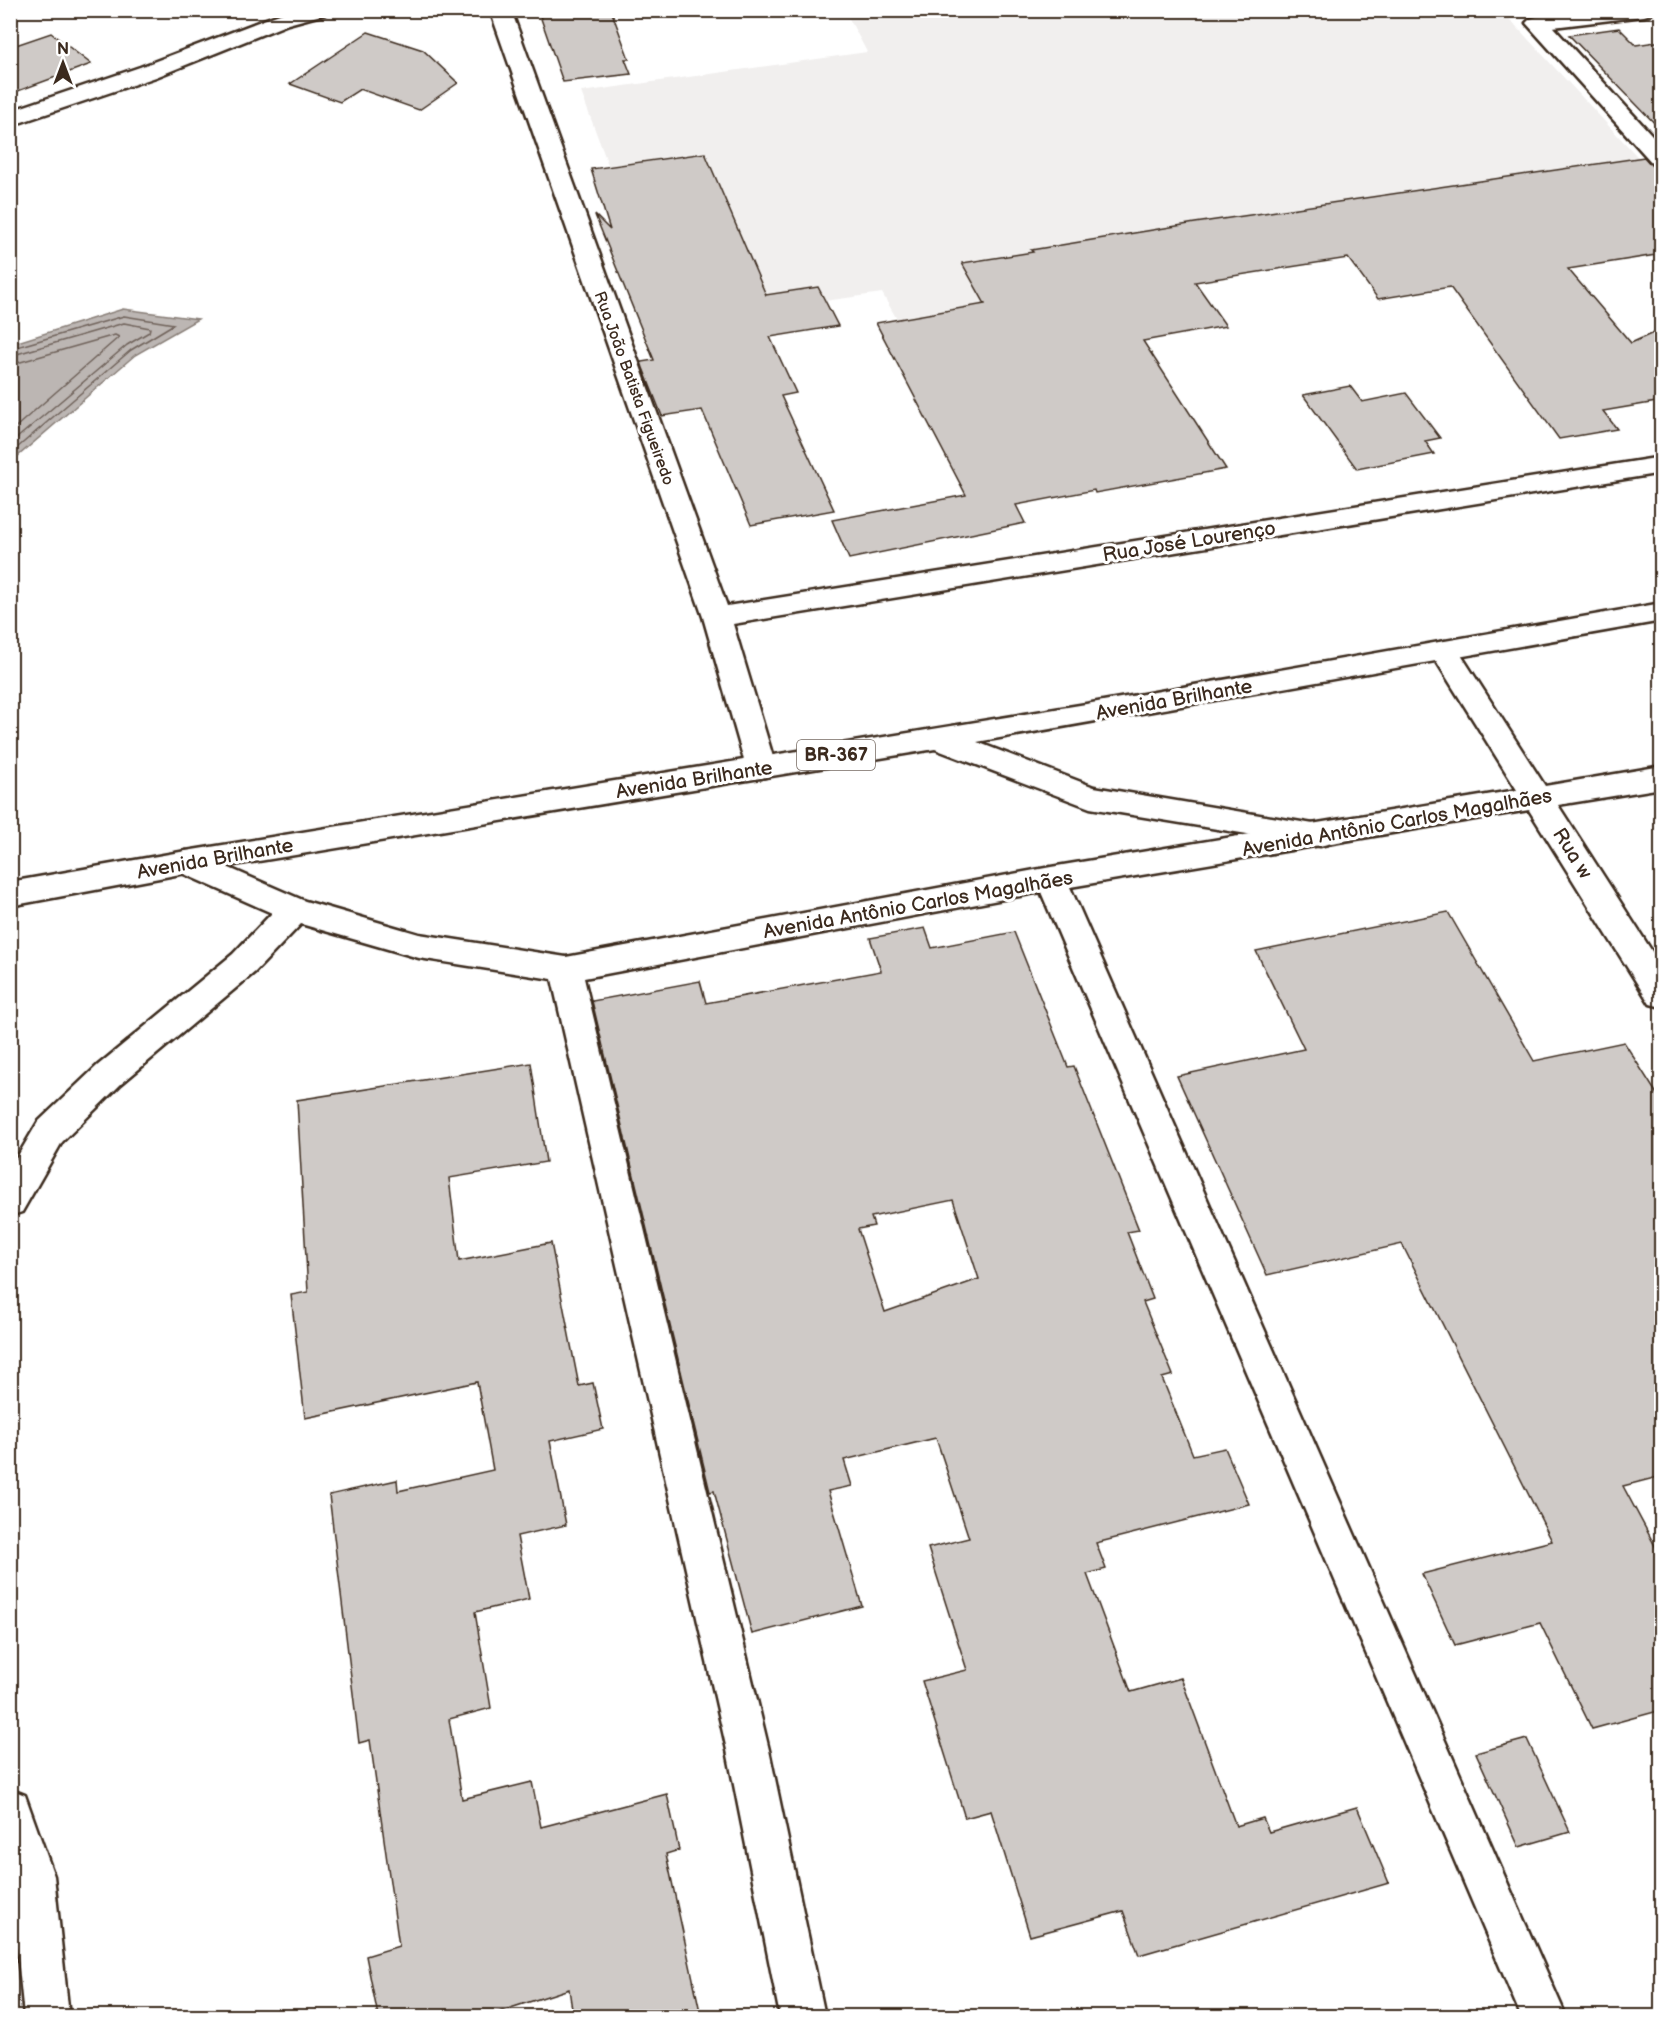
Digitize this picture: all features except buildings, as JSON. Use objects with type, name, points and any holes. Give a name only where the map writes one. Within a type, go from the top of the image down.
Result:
[{"type":"street","points":[[10,119],[148,72],[280,15],[318,10]]},
{"type":"street","name":"Rua João Batista Figueiredo","points":[[500,10],[717,617],[761,767]]},
{"type":"street","points":[[1644,10],[1537,23],[1662,160]]},
{"type":"street","name":"Rua José Lourenço","points":[[717,617],[1662,465]]},
{"type":"street","name":"Avenida Brilhante","points":[[10,894],[186,862],[936,739],[1662,612]]},
{"type":"street","name":"Rua w","points":[[1444,651],[1662,995]]},
{"type":"street","points":[[936,739],[1090,797],[1320,835]]},
{"type":"street","name":"Avenida Antônio Carlos Magalhães","points":[[186,862],[295,910],[419,946],[566,969],[1051,879],[1662,777]]},
{"type":"street","points":[[1051,879],[1544,2016]]},
{"type":"street","points":[[10,1202],[50,1132],[109,1075],[244,963],[295,910]]},
{"type":"street","points":[[566,969],[748,1750],[803,2016]]},
{"type":"street","points":[[10,1810],[32,1876],[46,2001]]},
{"type":"shaded area","points":[[845,11],[1502,11],[1648,168],[1215,276],[902,328],[882,293],[667,323],[581,92],[867,52]]},
{"type":"water","points":[[123,309],[198,319],[135,355],[11,462],[11,344]]}]
